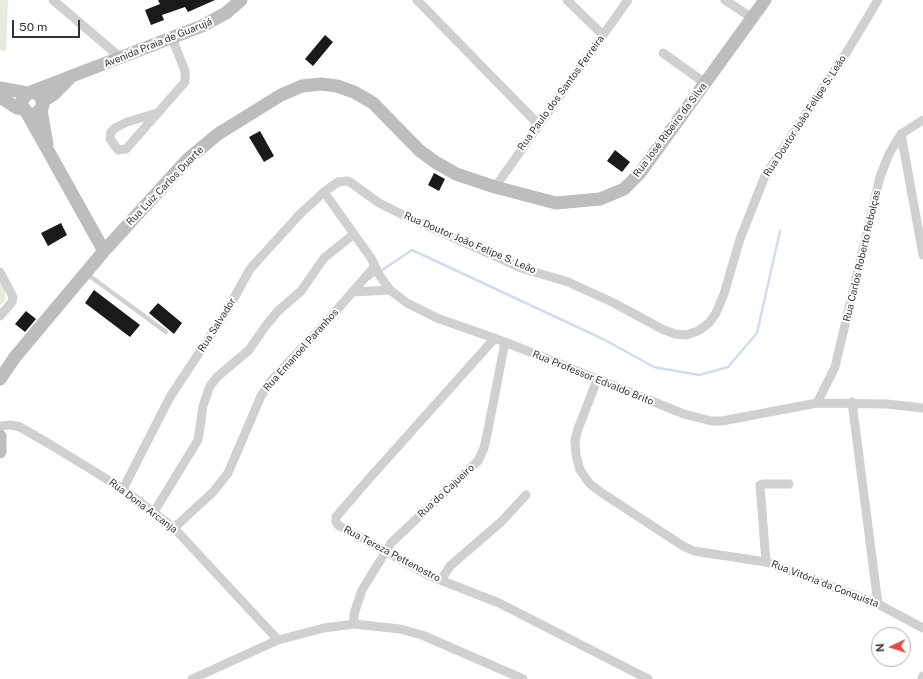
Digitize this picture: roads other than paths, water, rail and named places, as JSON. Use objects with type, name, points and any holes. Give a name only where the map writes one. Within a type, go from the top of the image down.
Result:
[{"type":"street","points":[[53,0],[121,58]]},
{"type":"street","name":"Avenida Praia de Guarujá","points":[[30,92],[70,78],[202,26],[226,13],[241,0]]},
{"type":"street","points":[[417,0],[538,124]]},
{"type":"street","points":[[567,0],[603,35]]},
{"type":"street","name":"Rua Paulo dos Santos Ferreira","points":[[495,187],[538,124],[628,0]]},
{"type":"street","points":[[725,0],[752,18]]},
{"type":"street","name":"Rua José Ribeiro da Silva","points":[[495,187],[556,203],[600,199],[612,195],[624,188],[640,173],[765,0]]},
{"type":"street","name":"Rua Doutor João Felipe S. Leão","points":[[338,182],[350,182],[379,203],[403,215],[521,268],[568,282],[612,302],[662,329],[675,334],[686,335],[698,332],[709,323],[718,307],[740,239],[765,176],[848,50],[878,0]]},
{"type":"street","points":[[157,113],[127,122],[115,128],[111,132],[110,139],[118,150],[126,149],[185,82],[185,71],[172,38]]},
{"type":"street","points":[[663,53],[705,83]]},
{"type":"street","name":"Avenida Praia de Guarujá","points":[[42,105],[70,78]]},
{"type":"street","name":"Rua Luiz Carlos Duarte","points":[[0,379],[15,357],[104,251],[168,179],[200,148],[261,106],[302,86],[322,84],[338,86],[354,92],[372,103],[404,136],[435,162],[456,174],[495,187]]},
{"type":"street","points":[[0,88],[30,92],[41,96],[49,153]]},
{"type":"street","points":[[30,92],[22,100],[25,111],[104,251]]},
{"type":"street","points":[[0,97],[17,108],[32,114],[42,105]]},
{"type":"street","name":"Rua Carlos Roberto Rebolças","points":[[817,403],[835,368],[880,177],[889,154],[901,134],[923,120]]},
{"type":"street","points":[[901,134],[923,255]]},
{"type":"street","name":"Rua Salvador","points":[[123,489],[170,397],[228,308],[250,269],[300,214],[324,192],[338,182]]},
{"type":"street","name":"Rua Professor Edvaldo Brito","points":[[324,192],[354,234],[390,290],[418,310],[495,338],[684,414],[711,421],[722,421],[817,403],[852,402],[923,408]]},
{"type":"street","points":[[154,512],[198,440],[203,406],[210,386],[217,377],[249,350],[278,311],[301,291],[324,258],[354,234]]},
{"type":"street","name":"Rua Emanoel Paranhos","points":[[174,528],[214,491],[228,473],[258,402],[270,382],[375,266]]},
{"type":"street","points":[[0,272],[13,297],[12,302],[0,316]]},
{"type":"street","points":[[353,292],[390,290]]},
{"type":"street","name":"Rua Tereza Pettenostro","points":[[495,338],[336,517],[338,525],[385,552],[441,580],[499,603],[648,679]]},
{"type":"street","name":"Rua do Cajueiro","points":[[354,624],[354,614],[360,596],[385,552],[404,529],[466,474],[478,461],[484,448],[487,436],[505,342]]},
{"type":"street","name":"Rua Vitória da Conquista","points":[[597,380],[575,440],[576,455],[580,470],[590,484],[683,546],[707,554],[766,562],[878,604],[923,628]]},
{"type":"street","points":[[852,402],[878,604]]},
{"type":"street","points":[[0,425],[0,430]]},
{"type":"street","name":"Rua Dona Arcanja","points":[[0,425],[20,427],[123,489],[154,512],[174,528],[278,640]]},
{"type":"street","points":[[0,436],[0,452]]},
{"type":"street","points":[[766,562],[760,485],[789,484]]},
{"type":"street","points":[[441,580],[450,566],[501,522],[526,495]]},
{"type":"street","points":[[192,679],[278,640],[324,628],[354,624],[400,629],[422,635],[523,679]]},
{"type":"lane","points":[[86,273],[166,332]]},
{"type":"waterway","points":[[369,279],[412,250],[603,339],[654,367],[699,375],[728,367],[757,333],[780,231]]}]
